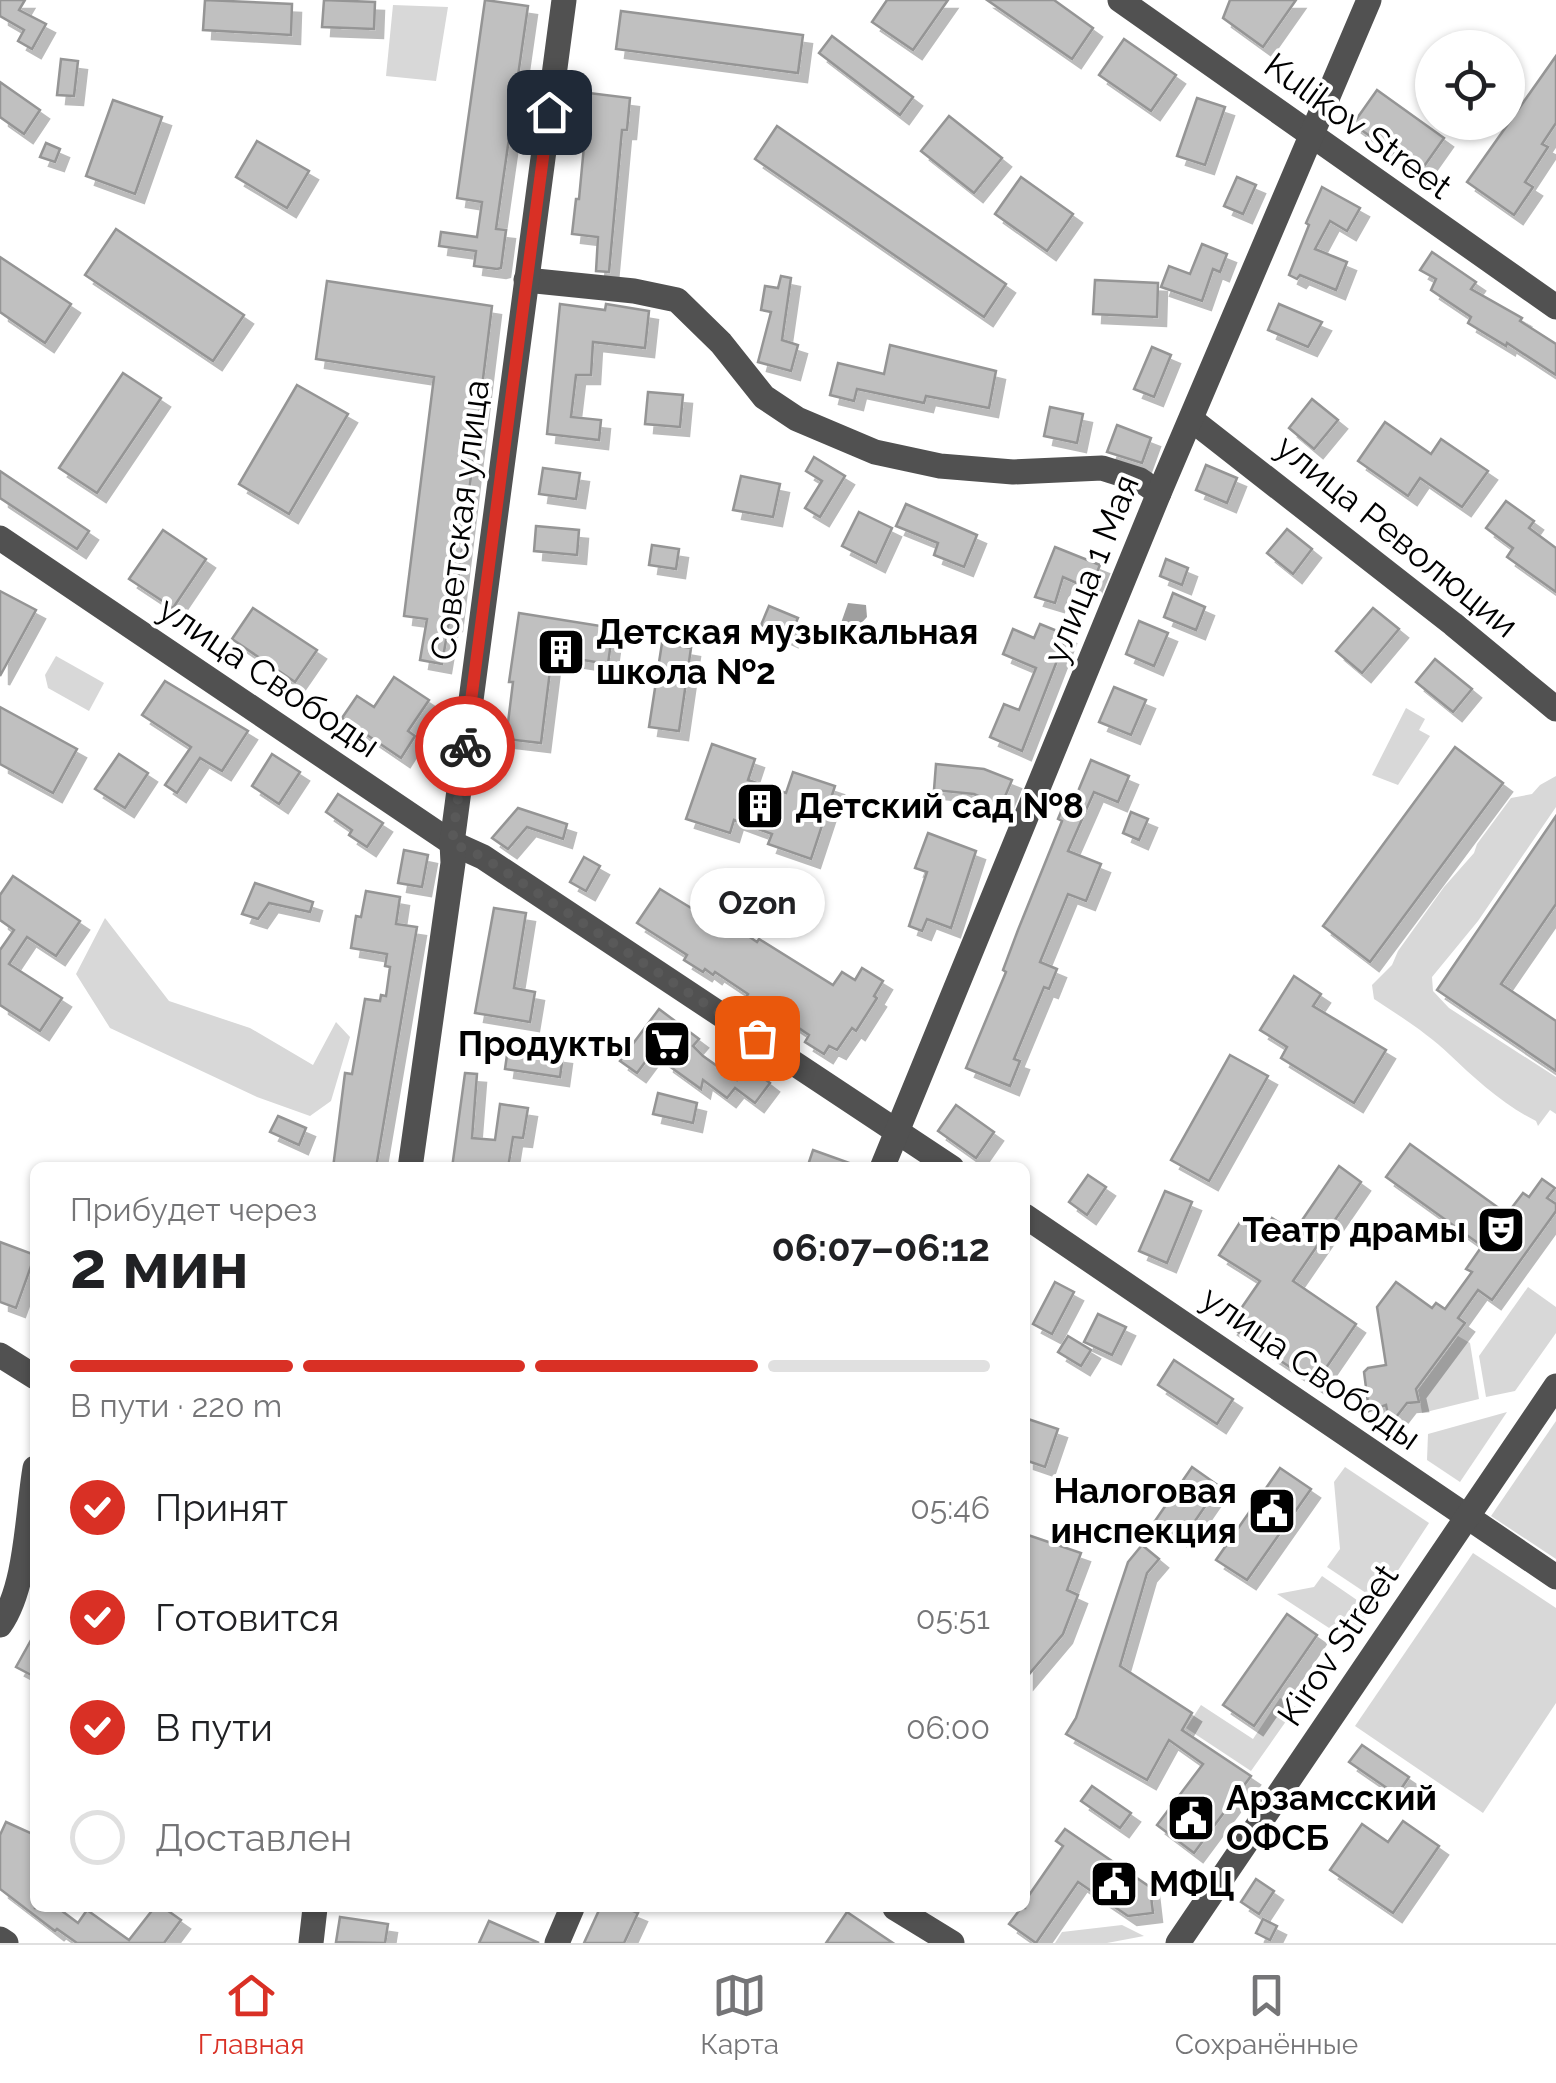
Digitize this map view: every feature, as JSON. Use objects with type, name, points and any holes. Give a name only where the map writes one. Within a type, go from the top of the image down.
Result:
[{"type":"street","name":"Советская улица","points":[[411,1162],[564,0]]},
{"type":"street","name":"Kulikov Street","points":[[1120,0],[1556,307]]},
{"type":"street","name":"улица 1 Мая","points":[[884,1162],[1159,493],[1369,0]]},
{"type":"street","points":[[526,280],[634,291],[677,300],[721,344],[764,398],[797,419],[876,452],[940,466],[1013,472],[1102,468],[1140,480],[1159,493]]},
{"type":"street","name":"улица Революции","points":[[1192,420],[1453,624],[1556,710]]},
{"type":"street","name":"улица Свободы","points":[[0,538],[452,843],[483,857],[530,887],[943,1162]]},
{"type":"street","name":"улица Свободы","points":[[1030,1219],[1556,1578]]},
{"type":"street","points":[[0,1355],[30,1375]]},
{"type":"street","name":"Kirov Street","points":[[1178,1943],[1556,1386]]},
{"type":"street","points":[[6,1618],[30,1494]]},
{"type":"street","points":[[311,1943],[315,1912]]},
{"type":"street","points":[[556,1943],[570,1912]]},
{"type":"street","points":[[902,1912],[952,1943]]},
{"type":"street","points":[[0,1939],[6,1943]]},
{"type":"shaded area","points":[[393,5],[448,7],[436,81],[386,76]]},
{"type":"shaded area","points":[[848,603],[866,605],[867,617],[856,629],[841,623]]},
{"type":"shaded area","points":[[56,656],[104,683],[89,711],[48,688],[45,675]]},
{"type":"shaded area","points":[[1406,708],[1425,719],[1419,730],[1430,736],[1398,785],[1372,775]]},
{"type":"shaded area","points":[[1556,776],[1556,807],[1478,921],[1432,977],[1433,991],[1449,1008],[1556,1077],[1556,1114],[1550,1110],[1538,1126],[1490,1091],[1423,1032],[1374,999],[1372,985],[1392,965],[1398,951],[1511,798],[1532,794]]},
{"type":"shaded area","points":[[105,918],[169,1001],[250,1028],[313,1065],[336,1022],[350,1037],[331,1101],[310,1116],[257,1097],[110,1028],[76,974]]},
{"type":"shaded area","points":[[1528,1287],[1556,1307],[1556,1333],[1515,1391],[1486,1397],[1479,1356]]},
{"type":"shaded area","points":[[1458,1336],[1470,1343],[1479,1399],[1422,1413],[1418,1390]]},
{"type":"shaded area","points":[[1507,1412],[1460,1482],[1427,1460],[1428,1434]]},
{"type":"shaded area","points":[[1556,1421],[1556,1559],[1491,1516]]},
{"type":"shaded area","points":[[1345,1467],[1429,1523],[1378,1601],[1327,1567],[1340,1549],[1334,1482]]},
{"type":"shaded area","points":[[1473,1553],[1556,1608],[1556,1703],[1483,1813],[1355,1726]]},
{"type":"shaded area","points":[[1322,1576],[1370,1609],[1349,1641],[1277,1594],[1314,1587]]},
{"type":"shaded area","points":[[1280,1698],[1296,1707],[1251,1771],[1186,1728],[1201,1705],[1253,1739]]},
{"type":"shaded area","points":[[1122,1925],[1144,1936],[1107,1943],[1055,1943],[1062,1932]]},
{"type":"building","points":[[0,0],[25,0],[19,10],[46,24],[32,49],[18,41],[24,30],[0,16]]},
{"type":"building","points":[[205,0],[292,4],[291,35],[203,30]]},
{"type":"building","points":[[324,0],[375,2],[374,29],[322,27]]},
{"type":"building","points":[[485,0],[528,6],[496,229],[506,230],[501,268],[497,269],[474,266],[476,251],[439,246],[441,232],[477,237],[482,202],[457,198]]},
{"type":"building","points":[[887,0],[948,0],[913,50],[872,22]]},
{"type":"building","points":[[987,0],[1054,0],[1093,28],[1072,59]]},
{"type":"building","points":[[1230,0],[1296,0],[1263,47],[1223,18]]},
{"type":"building","points":[[621,11],[803,35],[798,73],[616,49]]},
{"type":"building","points":[[832,36],[913,97],[900,115],[819,53]]},
{"type":"building","points":[[1124,39],[1176,75],[1151,111],[1099,75]]},
{"type":"building","points":[[1556,56],[1556,123],[1542,144],[1548,147],[1525,182],[1533,187],[1514,215],[1467,182],[1497,140],[1525,140],[1525,100]]},
{"type":"building","points":[[61,59],[78,61],[74,96],[57,95]]},
{"type":"building","points":[[0,82],[40,110],[24,134],[0,117]]},
{"type":"building","points":[[1377,90],[1415,117],[1415,140],[1443,140],[1420,172],[1353,124]]},
{"type":"building","points":[[589,93],[630,98],[627,130],[622,130],[609,272],[596,271],[598,237],[572,234]]},
{"type":"building","points":[[1197,98],[1225,107],[1205,165],[1177,156]]},
{"type":"building","points":[[113,100],[162,117],[135,194],[86,176]]},
{"type":"building","points":[[949,116],[1002,158],[974,193],[921,151]]},
{"type":"building","points":[[777,126],[1006,284],[984,317],[755,159]]},
{"type":"building","points":[[257,141],[309,171],[287,208],[236,177]]},
{"type":"building","points":[[46,143],[60,149],[55,162],[40,157]]},
{"type":"building","points":[[1021,177],[1073,214],[1047,251],[995,214]]},
{"type":"building","points":[[1237,177],[1256,185],[1243,214],[1224,206]]},
{"type":"building","points":[[1322,187],[1360,208],[1347,231],[1330,221],[1315,249],[1347,262],[1336,290],[1300,275],[1297,279],[1289,275]]},
{"type":"building","points":[[116,229],[244,315],[213,361],[85,275]]},
{"type":"building","points":[[1202,244],[1227,254],[1220,272],[1213,269],[1202,301],[1161,287],[1169,266],[1190,274]]},
{"type":"building","points":[[1432,252],[1476,282],[1471,289],[1522,318],[1520,321],[1556,344],[1556,375],[1468,323],[1471,317],[1431,290],[1436,279],[1420,270]]},
{"type":"building","points":[[0,257],[71,304],[45,343],[0,312]]},
{"type":"building","points":[[781,276],[791,278],[782,340],[798,345],[791,371],[758,362],[771,312],[761,310],[765,286],[778,288]]},
{"type":"building","points":[[1095,280],[1158,283],[1157,317],[1093,314]]},
{"type":"building","points":[[327,281],[492,306],[453,622],[449,622],[442,664],[420,660],[427,619],[404,616],[434,377],[316,359]]},
{"type":"building","points":[[560,304],[605,310],[606,304],[649,311],[645,348],[593,342],[591,375],[576,375],[571,417],[601,420],[599,440],[547,434]]},
{"type":"building","points":[[1279,304],[1322,322],[1308,347],[1268,330]]},
{"type":"building","points":[[890,345],[996,371],[989,408],[926,396],[924,403],[857,389],[854,401],[830,395],[838,363],[884,374]]},
{"type":"building","points":[[1152,347],[1171,355],[1154,397],[1134,389]]},
{"type":"building","points":[[123,373],[161,398],[97,493],[59,468]]},
{"type":"building","points":[[297,385],[348,414],[289,514],[239,484]]},
{"type":"building","points":[[648,392],[683,395],[680,427],[645,424]]},
{"type":"building","points":[[1312,399],[1338,420],[1314,449],[1289,428]]},
{"type":"building","points":[[1050,407],[1083,414],[1077,443],[1044,436]]},
{"type":"building","points":[[1385,422],[1431,454],[1441,439],[1488,471],[1462,507],[1420,478],[1408,496],[1358,461]]},
{"type":"building","points":[[1117,425],[1151,438],[1142,463],[1107,452]]},
{"type":"building","points":[[814,457],[845,476],[820,517],[805,508],[822,481],[806,471]]},
{"type":"building","points":[[1206,465],[1237,478],[1227,503],[1196,490]]},
{"type":"building","points":[[543,468],[580,473],[576,499],[539,494]]},
{"type":"building","points":[[0,471],[89,531],[77,549],[0,498]]},
{"type":"building","points":[[741,476],[780,484],[773,517],[733,510]]},
{"type":"building","points":[[1506,501],[1534,521],[1529,528],[1556,548],[1556,592],[1507,557],[1513,548],[1486,528]]},
{"type":"building","points":[[906,504],[977,535],[964,567],[934,555],[938,543],[896,526]]},
{"type":"building","points":[[859,512],[892,528],[876,563],[842,546]]},
{"type":"building","points":[[536,526],[579,530],[577,555],[534,551]]},
{"type":"building","points":[[1287,529],[1312,549],[1293,574],[1267,553]]},
{"type":"building","points":[[163,530],[206,559],[173,608],[129,579]]},
{"type":"building","points":[[652,545],[679,549],[676,569],[649,565]]},
{"type":"building","points":[[1055,547],[1100,565],[1090,589],[1063,577],[1055,603],[1035,597]]},
{"type":"building","points":[[1166,559],[1188,568],[1182,585],[1160,576]]},
{"type":"building","points":[[0,591],[36,610],[0,676]]},
{"type":"building","points":[[1173,593],[1205,607],[1196,630],[1164,617]]},
{"type":"building","points":[[769,606],[798,618],[789,638],[761,625]]},
{"type":"building","points":[[253,608],[317,650],[295,682],[232,639]]},
{"type":"building","points":[[1373,608],[1399,629],[1362,673],[1336,651]]},
{"type":"building","name":"Детская музыкальная школа №2","points":[[519,613],[613,628],[608,664],[552,655],[541,743],[506,739]]},
{"type":"building","points":[[1139,621],[1168,633],[1154,666],[1126,654]]},
{"type":"building","points":[[1040,624],[1067,635],[1022,751],[990,737],[1004,704],[1019,710],[1036,668],[1003,654],[1013,629],[1034,638]]},
{"type":"building","points":[[662,643],[691,648],[679,731],[649,727]]},
{"type":"building","points":[[1435,659],[1472,689],[1453,712],[1416,682]]},
{"type":"building","points":[[394,677],[429,700],[408,731],[415,736],[401,758],[342,718],[357,696],[374,707]]},
{"type":"building","points":[[165,681],[248,731],[222,771],[200,758],[177,793],[165,785],[191,747],[142,715]]},
{"type":"building","points":[[1114,687],[1146,700],[1131,735],[1099,722]]},
{"type":"building","points":[[0,707],[77,749],[53,793],[0,764]]},
{"type":"building","name":"Детский сад №8","points":[[712,744],[755,759],[748,780],[786,793],[793,772],[835,786],[811,859],[768,844],[772,834],[734,820],[730,833],[686,819]]},
{"type":"building","points":[[1455,747],[1503,783],[1370,962],[1323,926]]},
{"type":"building","points":[[119,754],[148,773],[125,808],[95,789]]},
{"type":"building","points":[[272,754],[300,772],[279,804],[252,786]]},
{"type":"building","points":[[1091,760],[1129,776],[1118,802],[1094,792],[1068,851],[1101,864],[1086,901],[1068,894],[1040,962],[1057,969],[1049,989],[1044,987],[1014,1059],[1020,1061],[1010,1086],[966,1068],[1062,821],[1058,819],[1067,797],[1074,801]]},
{"type":"building","points":[[936,764],[984,769],[1012,780],[1001,806],[974,794],[934,790]]},
{"type":"building","points":[[338,794],[383,823],[367,847],[349,835],[352,830],[326,812]]},
{"type":"building","points":[[518,808],[567,824],[563,839],[527,827],[508,849],[492,838]]},
{"type":"building","points":[[1131,812],[1148,819],[1139,840],[1123,833]]},
{"type":"building","points":[[1556,816],[1556,904],[1501,984],[1556,1021],[1556,1071],[1437,990]]},
{"type":"building","points":[[928,833],[976,851],[951,928],[927,919],[922,931],[909,926],[927,872],[915,868]]},
{"type":"building","points":[[404,850],[428,855],[422,887],[398,883]]},
{"type":"building","points":[[584,857],[600,866],[586,891],[570,882]]},
{"type":"building","points":[[13,876],[80,921],[56,956],[27,937],[9,964],[62,998],[40,1031],[0,1005],[0,950],[14,930],[0,920],[0,895]]},
{"type":"building","points":[[255,883],[313,902],[310,912],[269,903],[258,919],[242,914]]},
{"type":"building","points":[[660,889],[724,928],[735,927],[757,942],[759,939],[833,985],[842,972],[855,980],[862,968],[883,981],[874,996],[877,998],[856,1031],[852,1028],[837,1050],[829,1046],[824,1054],[805,1042],[809,1035],[766,1006],[763,1012],[744,1000],[748,994],[715,972],[703,972],[684,960],[687,955],[637,923]]},
{"type":"building","points":[[366,891],[400,897],[396,924],[417,927],[377,1162],[334,1162],[345,1073],[352,1074],[365,999],[380,1001],[381,995],[386,996],[390,967],[385,966],[387,954],[351,948],[356,916],[361,917]]},
{"type":"building","points":[[494,908],[526,913],[514,988],[535,992],[530,1022],[475,1013]]},
{"type":"building","points":[[1294,976],[1321,994],[1313,1006],[1386,1050],[1354,1103],[1281,1058],[1287,1047],[1260,1030]]},
{"type":"building","points":[[659,1009],[699,1039],[693,1046],[703,1056],[737,1080],[748,1066],[770,1083],[755,1103],[735,1088],[727,1098],[703,1080],[701,1089],[665,1063],[674,1023],[637,1073],[620,1061]]},
{"type":"building","points":[[508,1048],[563,1055],[560,1077],[505,1069]]},
{"type":"building","points":[[1230,1055],[1268,1076],[1209,1181],[1171,1160]]},
{"type":"building","points":[[465,1073],[477,1074],[472,1138],[495,1140],[500,1104],[528,1108],[523,1138],[513,1137],[509,1162],[453,1162]]},
{"type":"building","points":[[658,1093],[697,1103],[693,1123],[653,1114]]},
{"type":"building","points":[[956,1105],[994,1132],[976,1158],[938,1131]]},
{"type":"building","points":[[278,1116],[306,1128],[299,1145],[270,1132]]},
{"type":"building","points":[[1410,1144],[1507,1214],[1523,1193],[1529,1197],[1542,1179],[1555,1188],[1547,1198],[1556,1204],[1556,1211],[1492,1300],[1478,1290],[1458,1318],[1465,1323],[1416,1389],[1419,1402],[1407,1403],[1390,1425],[1386,1405],[1369,1411],[1364,1372],[1386,1365],[1377,1307],[1396,1282],[1432,1308],[1436,1303],[1445,1309],[1472,1272],[1466,1269],[1482,1246],[1386,1177]]},
{"type":"building","points":[[813,1150],[847,1162],[809,1162]]},
{"type":"building","points":[[1339,1166],[1361,1182],[1293,1281],[1356,1324],[1315,1384],[1229,1326],[1260,1281],[1219,1255],[1240,1222],[1265,1233],[1272,1218],[1294,1232]]},
{"type":"building","points":[[1088,1175],[1106,1187],[1087,1215],[1069,1202]]},
{"type":"building","points":[[1165,1191],[1192,1202],[1167,1263],[1139,1251]]},
{"type":"building","points":[[0,1242],[30,1253],[30,1269],[16,1308],[0,1302]]},
{"type":"building","points":[[1055,1282],[1074,1292],[1052,1334],[1033,1324]]},
{"type":"building","points":[[1098,1314],[1126,1327],[1112,1355],[1084,1342]]},
{"type":"building","points":[[1068,1336],[1091,1350],[1081,1366],[1058,1352]]},
{"type":"building","points":[[1174,1360],[1233,1399],[1217,1424],[1158,1385]]},
{"type":"building","points":[[1030,1420],[1058,1429],[1045,1467],[1030,1462]]},
{"type":"building","points":[[1192,1467],[1219,1486],[1182,1540],[1155,1521]]},
{"type":"building","name":"Налоговая инспекция","points":[[1280,1468],[1311,1489],[1247,1580],[1216,1560]]},
{"type":"building","points":[[1030,1536],[1081,1553],[1067,1590],[1078,1595],[1063,1634],[1030,1673]]},
{"type":"building","points":[[1142,1545],[1159,1559],[1147,1573],[1120,1666],[1192,1713],[1182,1730],[1251,1776],[1194,1853],[1157,1825],[1203,1764],[1169,1740],[1147,1780],[1066,1734],[1076,1718],[1128,1562]]},
{"type":"building","points":[[1287,1614],[1317,1635],[1254,1726],[1223,1705]]},
{"type":"building","points":[[30,1642],[30,1674],[16,1667]]},
{"type":"building","points":[[1362,1745],[1409,1777],[1397,1795],[1349,1762]]},
{"type":"building","points":[[1092,1786],[1131,1813],[1120,1828],[1081,1801]]},
{"type":"building","points":[[1403,1821],[1439,1846],[1393,1913],[1330,1870],[1362,1824],[1388,1842]]},
{"type":"building","points":[[6,1822],[30,1833],[30,1912],[0,1889],[0,1835]]},
{"type":"building","name":"МФЦ","points":[[1065,1829],[1150,1887],[1153,1913],[1128,1916],[1078,1882],[1036,1943],[1009,1924],[1018,1912],[1030,1912],[1030,1894],[1063,1846],[1056,1841]]},
{"type":"building","points":[[1256,1879],[1274,1891],[1259,1914],[1241,1902]]},
{"type":"building","points":[[30,1912],[63,1912],[78,1923],[90,1912],[129,1940],[151,1912],[170,1912],[181,1920],[164,1943],[77,1943]]},
{"type":"building","points":[[598,1912],[638,1913],[624,1943],[584,1943]]},
{"type":"building","points":[[847,1912],[893,1943],[826,1943]]},
{"type":"building","points":[[340,1917],[388,1924],[385,1943],[336,1942]]},
{"type":"building","points":[[1263,1919],[1277,1926],[1270,1940],[1256,1933]]},
{"type":"building","points":[[489,1921],[539,1943],[479,1943]]},
{"type":"way so far","points":[[465,746],[452,843],[483,857],[757,1038]]},
{"type":"place","name":"Детская музыкальная школа №2","points":[[561,652]]},
{"type":"place","name":"Детский сад №8","points":[[760,806]]},
{"type":"place","name":"Ozon","points":[[757,1038]]},
{"type":"place","name":"Продукты","points":[[667,1044]]},
{"type":"place","name":"Театр драмы","points":[[1501,1230]]},
{"type":"place","name":"Налоговая инспекция","points":[[1272,1511]]},
{"type":"place","name":"Арзамсский ОФСБ","points":[[1191,1818]]},
{"type":"place","name":"МФЦ","points":[[1114,1884]]},
{"type":"route","points":[[465,746],[549,112]]}]
